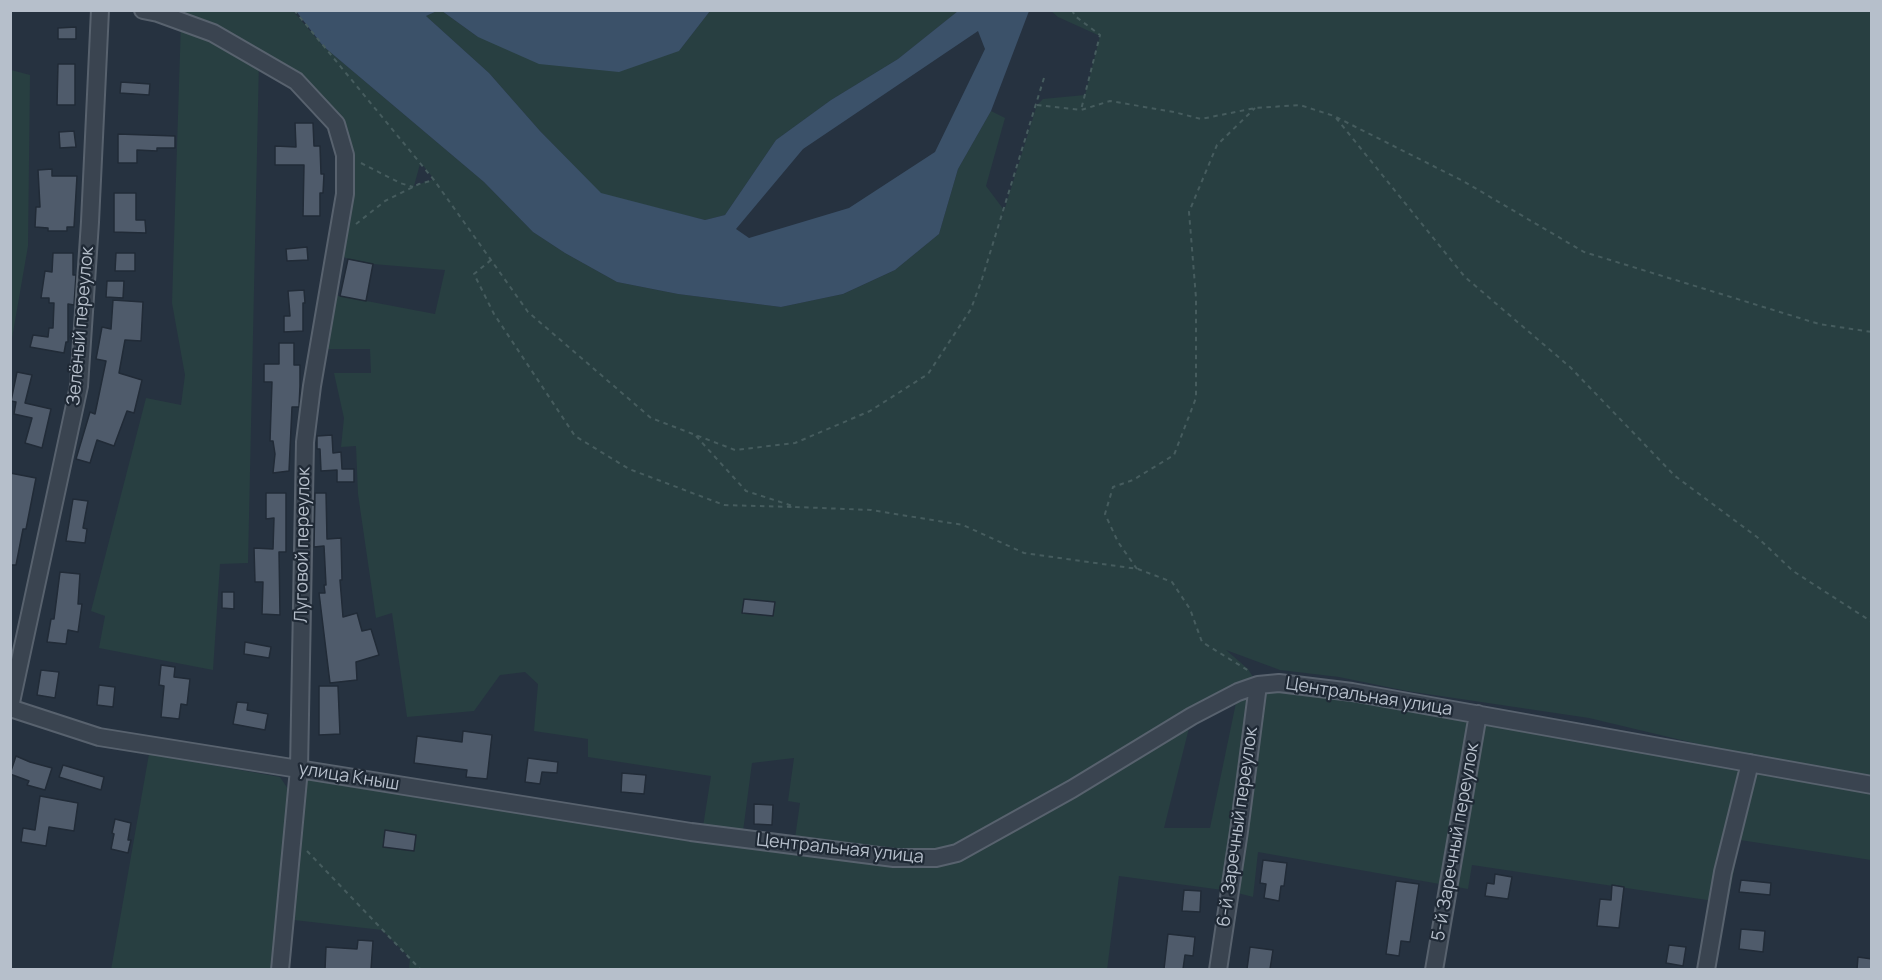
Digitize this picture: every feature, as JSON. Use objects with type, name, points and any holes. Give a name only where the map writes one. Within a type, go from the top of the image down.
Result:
[{"type":"street","name":"Зелёный переулок","points":[[10,707],[79,387],[90,222],[100,10]]},
{"type":"street","name":"Луговой переулок","points":[[143,10],[158,13],[213,33],[296,81],[336,124],[345,155],[345,194],[312,387],[305,442],[299,769],[280,969]]},
{"type":"street","name":"Центральная улица","points":[[691,832],[894,858],[936,858],[957,853],[1072,789],[1192,716],[1238,692],[1258,685],[1279,683],[1352,692],[1872,785]]},
{"type":"street","name":"6-й Заречный переулок","points":[[1218,969],[1258,685]]},
{"type":"street","name":"улица Кныш","points":[[10,707],[99,737],[691,832]]},
{"type":"street","name":"5-й Заречный переулок","points":[[1434,969],[1478,714]]},
{"type":"street","points":[[1706,969],[1723,872],[1750,763]]},
{"type":"path","points":[[294,10],[434,180],[528,312],[651,418],[735,450],[795,442],[870,411],[928,374],[971,309],[1044,78]]},
{"type":"path","points":[[1072,10],[1100,35],[1081,110]]},
{"type":"path","points":[[1037,105],[1081,110],[1110,101],[1201,119],[1255,108],[1300,105],[1334,116],[1463,181],[1584,252],[1819,324],[1872,332]]},
{"type":"path","points":[[1138,569],[1118,542],[1105,514],[1113,487],[1133,480],[1174,454],[1196,398],[1196,298],[1188,212],[1217,145],[1255,108]]},
{"type":"path","points":[[1334,116],[1465,277],[1570,367],[1675,476],[1757,537],[1793,570],[1872,622]]},
{"type":"path","points":[[345,155],[400,183],[414,187]]},
{"type":"path","points":[[338,240],[385,201],[434,180]]},
{"type":"path","points":[[491,260],[474,274],[494,314],[575,436],[629,469],[724,505],[871,510],[963,525],[1024,554],[1138,569],[1172,582],[1190,609],[1202,642],[1248,669],[1258,685]]},
{"type":"path","points":[[694,434],[746,491],[796,507]]},
{"type":"path","points":[[293,836],[421,969]]},
{"type":"green space","points":[[143,11],[293,11],[323,46],[484,182],[533,232],[565,253],[617,282],[678,294],[781,307],[843,294],[895,270],[939,234],[958,169],[991,111],[1005,118],[986,186],[1004,210],[994,243],[1037,105],[1043,99],[1085,95],[1100,36],[1058,17],[1051,11],[1871,11],[1871,777],[1765,760],[1589,718],[1407,691],[1339,677],[1280,670],[1226,650],[1248,669],[1258,685],[1871,785],[1871,860],[1740,840],[1728,901],[1707,900],[1472,865],[1468,889],[1258,852],[1253,897],[1230,891],[1119,876],[1107,970],[409,969],[410,958],[382,930],[285,919],[299,769],[702,833],[711,776],[588,757],[588,739],[534,731],[538,684],[525,672],[500,675],[474,711],[407,717],[392,613],[376,618],[358,494],[356,446],[341,447],[344,418],[334,373],[371,373],[370,349],[319,349],[328,296],[340,296],[435,314],[445,270],[373,264],[348,259],[336,253],[345,194],[336,124],[259,61],[248,563],[220,564],[213,670],[99,648],[105,616],[91,611],[146,398],[181,405],[185,375],[172,303],[181,22]],"holes":[[[420,164],[434,179],[414,186]],[[1238,693],[1210,828],[1164,828],[1192,716]],[[794,758],[788,801],[800,803],[794,845],[742,839],[752,763]]]},
{"type":"green space","points":[[442,11],[478,37],[679,51],[710,11],[958,11],[898,59],[831,100],[776,140],[725,215],[705,220],[601,194],[540,131],[489,73],[426,16]]},
{"type":"green space","points":[[11,70],[30,75],[28,246],[11,344]]},
{"type":"green space","points":[[149,754],[280,777],[290,792],[273,969],[111,970]]},
{"type":"water","points":[[296,11],[437,11],[426,16],[489,73],[540,131],[601,193],[705,220],[725,215],[776,140],[831,100],[898,59],[958,11],[1029,11],[991,111],[958,169],[939,234],[895,270],[843,294],[781,307],[678,294],[617,282],[565,253],[533,232],[484,182],[323,46]],"holes":[[[978,31],[985,49],[935,152],[849,208],[749,238],[736,229],[803,149]]]},
{"type":"water","points":[[442,11],[710,11],[679,51],[619,72],[539,64],[478,37]]},
{"type":"building","points":[[76,27],[76,39],[58,39],[58,28]]},
{"type":"building","points":[[58,64],[75,64],[75,105],[57,105]]},
{"type":"building","points":[[121,82],[150,84],[149,95],[120,93]]},
{"type":"building","points":[[295,123],[313,123],[314,146],[320,146],[321,174],[324,174],[323,193],[320,193],[320,216],[303,216],[304,165],[275,165],[275,146],[296,147]]},
{"type":"building","points":[[74,131],[76,147],[60,148],[59,132]]},
{"type":"building","points":[[118,134],[175,136],[175,148],[157,148],[157,151],[137,150],[137,163],[118,163]]},
{"type":"building","points":[[52,169],[52,176],[77,176],[74,227],[67,227],[67,231],[48,231],[48,228],[35,227],[36,207],[40,207],[38,170]]},
{"type":"building","points":[[114,193],[136,193],[136,220],[145,220],[146,233],[114,232]]},
{"type":"building","points":[[307,247],[308,260],[287,261],[286,249]]},
{"type":"building","points":[[53,253],[73,253],[73,275],[76,275],[74,305],[68,304],[68,342],[66,342],[64,353],[30,347],[33,335],[48,337],[49,328],[53,328],[54,303],[49,303],[49,298],[41,298],[45,271],[52,272]]},
{"type":"building","points":[[116,253],[135,253],[135,271],[115,271]]},
{"type":"building","points":[[348,259],[373,264],[366,301],[340,296]]},
{"type":"building","points":[[107,281],[124,281],[123,298],[106,297]]},
{"type":"building","points":[[304,290],[303,331],[284,332],[284,316],[290,316],[288,291]]},
{"type":"building","points":[[113,300],[143,302],[141,341],[125,340],[119,373],[142,380],[134,413],[127,411],[114,446],[97,440],[90,463],[76,459],[90,412],[95,414],[106,361],[96,359],[102,327],[111,329]]},
{"type":"building","points":[[279,343],[294,343],[294,365],[300,365],[300,386],[299,407],[292,407],[289,471],[273,473],[275,454],[273,441],[270,441],[272,382],[264,382],[264,364],[279,364]]},
{"type":"building","points":[[17,372],[32,375],[25,403],[51,409],[42,448],[25,443],[32,418],[14,414],[16,402],[11,401]]},
{"type":"building","points":[[332,435],[333,453],[341,452],[342,469],[354,469],[354,482],[337,482],[337,470],[321,471],[317,436]]},
{"type":"building","points":[[10,473],[36,478],[16,565],[10,565]]},
{"type":"building","points":[[266,493],[286,493],[286,552],[279,552],[280,615],[262,614],[263,582],[255,582],[254,548],[273,549],[274,518],[266,519]]},
{"type":"building","points":[[315,493],[326,493],[327,539],[341,538],[342,580],[340,580],[343,617],[357,613],[362,631],[371,629],[379,655],[356,662],[357,680],[330,683],[319,593],[325,593],[324,585],[326,585],[324,546],[314,547]]},
{"type":"building","points":[[73,499],[88,501],[83,528],[87,529],[85,543],[66,541]]},
{"type":"building","points":[[60,572],[80,574],[78,604],[82,604],[78,632],[68,630],[66,644],[47,642],[51,619],[54,619]]},
{"type":"building","points":[[222,592],[234,592],[234,609],[222,608]]},
{"type":"building","points":[[744,599],[775,602],[773,616],[742,613]]},
{"type":"building","points":[[245,642],[271,647],[269,658],[244,654]]},
{"type":"building","points":[[161,665],[175,667],[174,677],[190,679],[187,705],[181,704],[179,719],[161,717],[164,686],[159,685]]},
{"type":"building","points":[[41,670],[59,672],[55,698],[37,695]]},
{"type":"building","points":[[99,685],[115,687],[113,707],[97,705]]},
{"type":"building","points":[[319,686],[338,686],[340,734],[319,735]]},
{"type":"building","points":[[237,702],[248,703],[247,710],[268,714],[265,730],[233,724]]},
{"type":"building","points":[[463,731],[492,735],[487,779],[466,777],[467,770],[414,763],[417,736],[462,742]]},
{"type":"building","points":[[16,756],[52,768],[45,790],[27,785],[29,781],[10,774]]},
{"type":"building","points":[[528,758],[558,762],[557,773],[542,772],[540,784],[525,782]]},
{"type":"building","points":[[63,765],[104,777],[101,790],[59,777]]},
{"type":"building","points":[[622,773],[646,775],[644,794],[621,792]]},
{"type":"building","points":[[40,796],[78,803],[74,831],[49,827],[46,846],[21,842],[23,828],[35,830]]},
{"type":"building","points":[[754,804],[773,805],[772,825],[754,824]]},
{"type":"building","points":[[115,819],[131,823],[128,853],[111,849]]},
{"type":"building","points":[[385,830],[416,835],[414,851],[383,847]]},
{"type":"building","points":[[1263,860],[1287,863],[1284,886],[1281,886],[1279,901],[1264,898],[1266,884],[1260,883]]},
{"type":"building","points":[[1495,874],[1512,877],[1508,899],[1485,896],[1487,883],[1494,884]]},
{"type":"building","points":[[1741,880],[1771,883],[1770,895],[1739,892]]},
{"type":"building","points":[[1396,881],[1419,884],[1410,942],[1401,941],[1399,956],[1386,954]]},
{"type":"building","points":[[1612,885],[1624,887],[1619,928],[1597,926],[1600,899],[1611,900]]},
{"type":"building","points":[[1184,890],[1201,891],[1200,912],[1182,911]]},
{"type":"building","points":[[1741,929],[1765,931],[1763,952],[1739,949]]},
{"type":"building","points":[[1168,934],[1195,937],[1193,956],[1185,955],[1183,969],[1164,969]]},
{"type":"building","points":[[358,940],[373,941],[371,969],[325,969],[326,947],[357,949]]},
{"type":"building","points":[[1669,945],[1686,947],[1683,966],[1666,963]]},
{"type":"building","points":[[1250,947],[1273,950],[1270,969],[1247,969]]},
{"type":"building","points":[[1858,957],[1872,959],[1872,969],[1857,969]]}]
